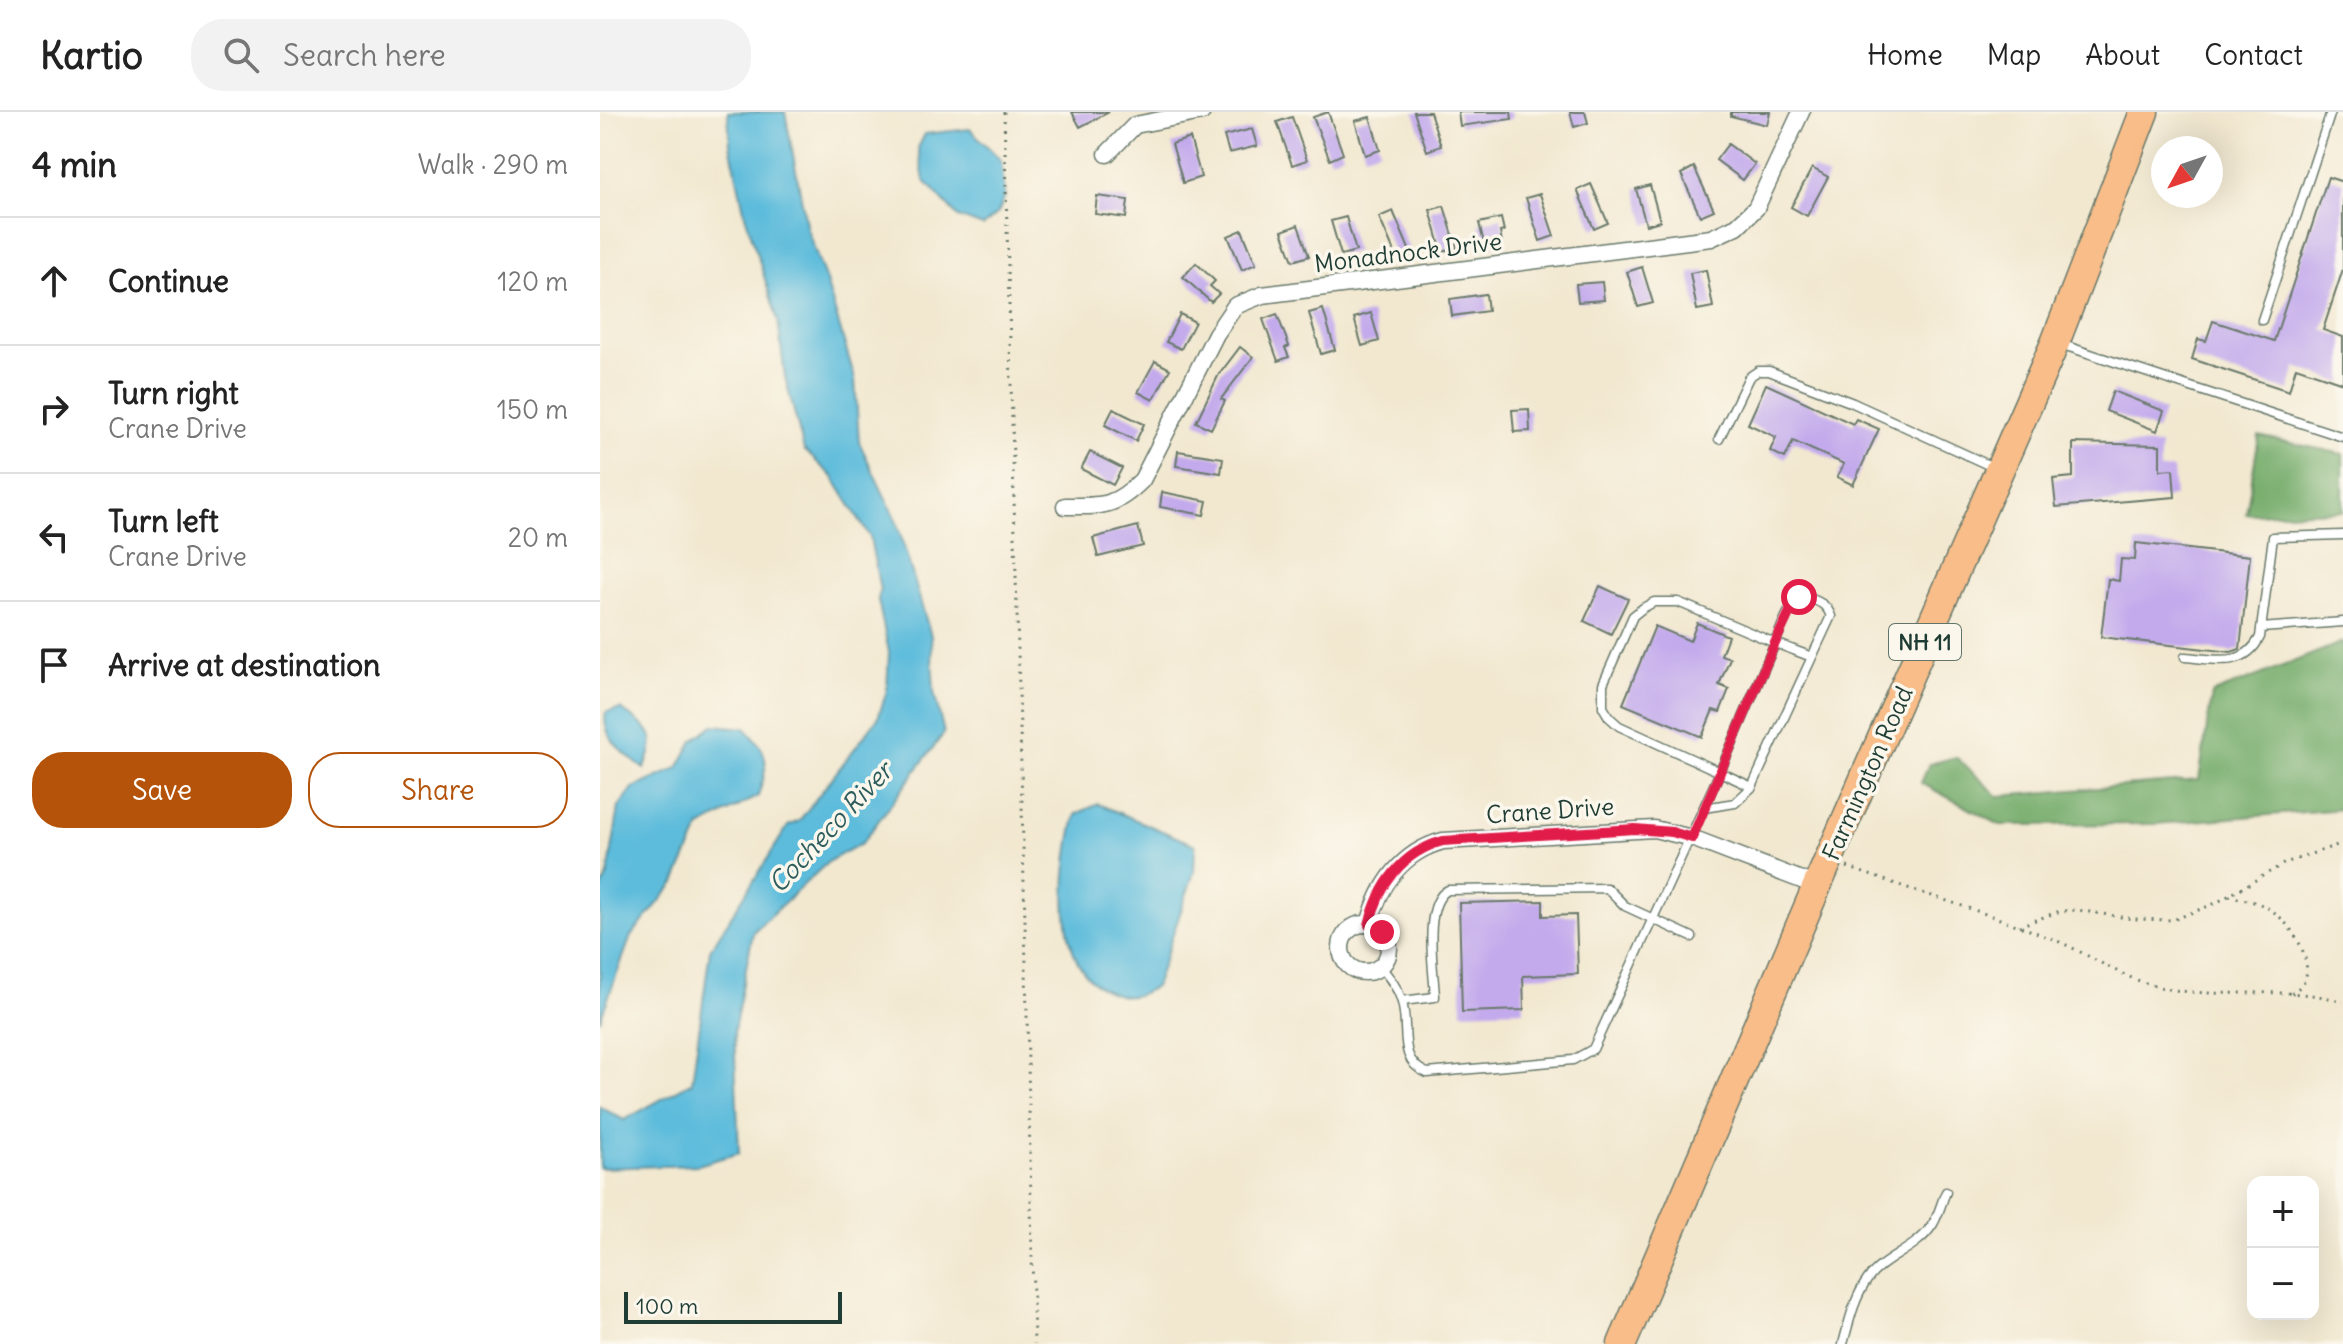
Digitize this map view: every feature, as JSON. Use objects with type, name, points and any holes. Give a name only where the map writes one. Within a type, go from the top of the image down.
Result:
[{"type":"highway","name":"Farmington Road","points":[[1622,1344],[1828,860],[2055,343],[2144,112]]},
{"type":"street","points":[[1107,154],[1135,125],[1202,112]]},
{"type":"street","name":"Monadnock Drive","points":[[1065,506],[1102,506],[1124,498],[1142,480],[1216,334],[1235,306],[1262,295],[1711,238],[1737,226],[1756,208],[1801,112]]},
{"type":"street","name":"Crane Drive","points":[[1369,925],[1382,889],[1402,863],[1428,845],[1443,841],[1635,829],[1672,832],[1817,886]]},
{"type":"street","points":[[1369,925],[1382,932],[1389,945],[1388,953],[1380,966],[1368,972],[1354,970],[1343,959],[1343,938],[1354,927],[1369,925]]},
{"type":"lane","points":[[2262,320],[2331,112]]},
{"type":"lane","points":[[2055,343],[2343,437]]},
{"type":"lane","points":[[1719,439],[1749,377],[1758,371],[1769,371],[1853,403],[1999,470]]},
{"type":"lane","points":[[2185,657],[2236,659],[2247,655],[2255,647],[2261,628],[2273,537],[2343,535]]},
{"type":"lane","points":[[1380,966],[1402,1001],[1408,1060],[1416,1069],[1427,1073],[1573,1060],[1593,1049],[1692,838],[1704,808],[1775,643],[1794,603],[1799,597],[1807,596],[1822,603],[1831,616],[1752,787],[1735,803],[1704,808]]},
{"type":"lane","points":[[1752,787],[1619,726],[1609,717],[1603,707],[1603,684],[1633,616],[1654,602],[1678,602],[1812,657]]},
{"type":"lane","points":[[2261,628],[2343,622]]},
{"type":"lane","points":[[1402,1001],[1435,997],[1432,917],[1437,898],[1448,890],[1607,888],[1625,906],[1692,937]]},
{"type":"lane","points":[[1843,1344],[1858,1296],[1868,1278],[1919,1240],[1931,1227],[1946,1192]]},
{"type":"path","points":[[1004,112],[1034,1344]]},
{"type":"path","points":[[2019,926],[2060,911],[2078,910],[2133,919],[2173,920],[2204,908],[2285,863],[2343,843]]},
{"type":"path","points":[[1828,860],[2059,941],[2110,969],[2149,984],[2180,992],[2290,995],[2343,1002]]},
{"type":"path","points":[[2227,896],[2268,907],[2292,932],[2304,954],[2307,968],[2301,986],[2290,995]]},
{"type":"green space","points":[[2259,436],[2343,454],[2343,511],[2246,514]]},
{"type":"green space","points":[[2343,642],[2343,809],[2155,824],[2000,825],[1921,783],[1929,764],[1956,757],[1998,796],[2199,780],[2212,694]]},
{"type":"water","name":"Cocheco River","points":[[728,112],[785,112],[807,229],[855,379],[859,442],[896,520],[931,636],[934,692],[944,733],[862,843],[829,861],[753,932],[734,1030],[739,1153],[698,1165],[600,1168],[600,1107],[624,1120],[692,1082],[710,950],[788,826],[799,821],[878,718],[887,690],[889,652],[870,537],[833,477],[804,450],[785,377],[778,321],[745,215],[730,144]]},
{"type":"water","points":[[970,129],[1001,160],[1005,196],[998,213],[983,226],[958,217],[924,180],[918,148],[925,134]]},
{"type":"water","points":[[621,709],[645,728],[652,740],[644,769],[616,745],[607,729],[606,712]]},
{"type":"water","points":[[713,725],[745,728],[759,745],[765,766],[758,796],[700,827],[675,883],[631,936],[600,1020],[600,892],[608,875],[619,807],[633,788],[678,768],[693,741]]},
{"type":"water","points":[[1098,804],[1195,845],[1194,872],[1155,987],[1132,996],[1108,991],[1090,978],[1077,960],[1069,937],[1065,885],[1071,834],[1076,814]]},
{"type":"building","points":[[1072,112],[1109,112],[1080,127]]},
{"type":"building","points":[[1328,112],[1343,154],[1330,160],[1313,117]]},
{"type":"building","points":[[1414,112],[1430,112],[1441,146],[1427,151]]},
{"type":"building","points":[[1458,112],[1511,112],[1512,119],[1460,126]]},
{"type":"building","points":[[1570,112],[1585,112],[1588,123],[1574,127]]},
{"type":"building","points":[[1731,112],[1770,112],[1767,125],[1731,116]]},
{"type":"building","points":[[1292,117],[1307,160],[1292,165],[1277,122]]},
{"type":"building","points":[[1370,117],[1380,150],[1365,155],[1355,121]]},
{"type":"building","points":[[1252,129],[1257,146],[1229,153],[1224,136]]},
{"type":"building","points":[[1190,138],[1201,177],[1183,183],[1172,144]]},
{"type":"building","points":[[1728,144],[1755,164],[1743,180],[1716,160]]},
{"type":"building","points":[[1694,167],[1714,210],[1700,216],[1681,174]]},
{"type":"building","points":[[1812,168],[1828,177],[1807,216],[1791,207]]},
{"type":"building","points":[[2328,177],[2343,182],[2343,269],[2323,330],[2343,337],[2343,383],[2296,367],[2289,391],[2192,359],[2198,339],[2206,341],[2213,321],[2274,341]]},
{"type":"building","points":[[1591,184],[1608,223],[1594,229],[1577,190]]},
{"type":"building","points":[[1650,185],[1660,221],[1646,225],[1636,189]]},
{"type":"building","points":[[1540,194],[1554,236],[1540,241],[1526,198]]},
{"type":"building","points":[[1097,196],[1128,200],[1126,218],[1095,214]]},
{"type":"building","points":[[1444,206],[1457,248],[1442,252],[1430,210]]},
{"type":"building","points":[[1393,211],[1411,254],[1397,259],[1379,217]]},
{"type":"building","points":[[1346,217],[1356,251],[1341,255],[1331,221]]},
{"type":"building","points":[[1501,218],[1504,231],[1500,232],[1502,243],[1485,247],[1479,223]]},
{"type":"building","points":[[1298,225],[1309,256],[1293,261],[1282,231]]},
{"type":"building","points":[[1242,230],[1256,264],[1242,270],[1228,236]]},
{"type":"building","points":[[1196,263],[1215,281],[1210,286],[1219,294],[1211,302],[1183,277]]},
{"type":"building","points":[[1642,267],[1653,303],[1638,307],[1627,272]]},
{"type":"building","points":[[1706,270],[1713,307],[1697,310],[1690,273]]},
{"type":"building","points":[[1602,282],[1604,300],[1578,302],[1576,284]]},
{"type":"building","points":[[1486,294],[1488,311],[1452,316],[1450,299]]},
{"type":"building","points":[[1323,309],[1335,350],[1321,354],[1309,313]]},
{"type":"building","points":[[1371,313],[1379,341],[1362,346],[1354,318]]},
{"type":"building","points":[[1180,314],[1195,322],[1181,349],[1166,342]]},
{"type":"building","points":[[1277,314],[1289,346],[1285,348],[1289,357],[1278,361],[1263,319]]},
{"type":"building","points":[[1240,347],[1253,357],[1221,399],[1225,401],[1211,429],[1196,422],[1218,376]]},
{"type":"building","points":[[1155,361],[1170,369],[1153,400],[1138,392]]},
{"type":"building","points":[[1766,384],[1853,424],[1856,419],[1879,429],[1853,485],[1837,477],[1844,464],[1793,441],[1785,458],[1770,451],[1776,437],[1748,424]]},
{"type":"building","points":[[2113,391],[2164,411],[2157,431],[2106,411]]},
{"type":"building","points":[[1113,409],[1144,424],[1136,441],[1105,425]]},
{"type":"building","points":[[1529,409],[1530,431],[1514,432],[1512,410]]},
{"type":"building","points":[[2073,443],[2160,445],[2160,470],[2173,469],[2175,497],[2056,507],[2053,479],[2073,477]]},
{"type":"building","points":[[1178,451],[1223,458],[1221,473],[1176,466]]},
{"type":"building","points":[[1090,452],[1122,468],[1113,485],[1081,469]]},
{"type":"building","points":[[1162,492],[1207,501],[1204,515],[1160,507]]},
{"type":"building","points":[[1138,526],[1143,546],[1098,557],[1093,538]]},
{"type":"building","points":[[2136,543],[2250,556],[2240,649],[2231,652],[2101,637],[2108,579],[2119,581],[2121,559],[2135,560]]},
{"type":"building","points":[[1600,586],[1628,599],[1611,634],[1584,621]]},
{"type":"building","points":[[1697,623],[1728,636],[1721,655],[1730,658],[1719,685],[1729,689],[1720,712],[1713,710],[1702,737],[1623,704],[1655,626],[1690,641]]},
{"type":"building","points":[[1543,901],[1543,916],[1576,915],[1578,974],[1523,976],[1524,1010],[1462,1012],[1459,903]]},
{"type":"route","points":[[1382,932],[1369,925],[1382,889],[1402,863],[1428,845],[1443,841],[1635,829],[1654,829],[1692,838],[1775,643],[1799,597]]}]
